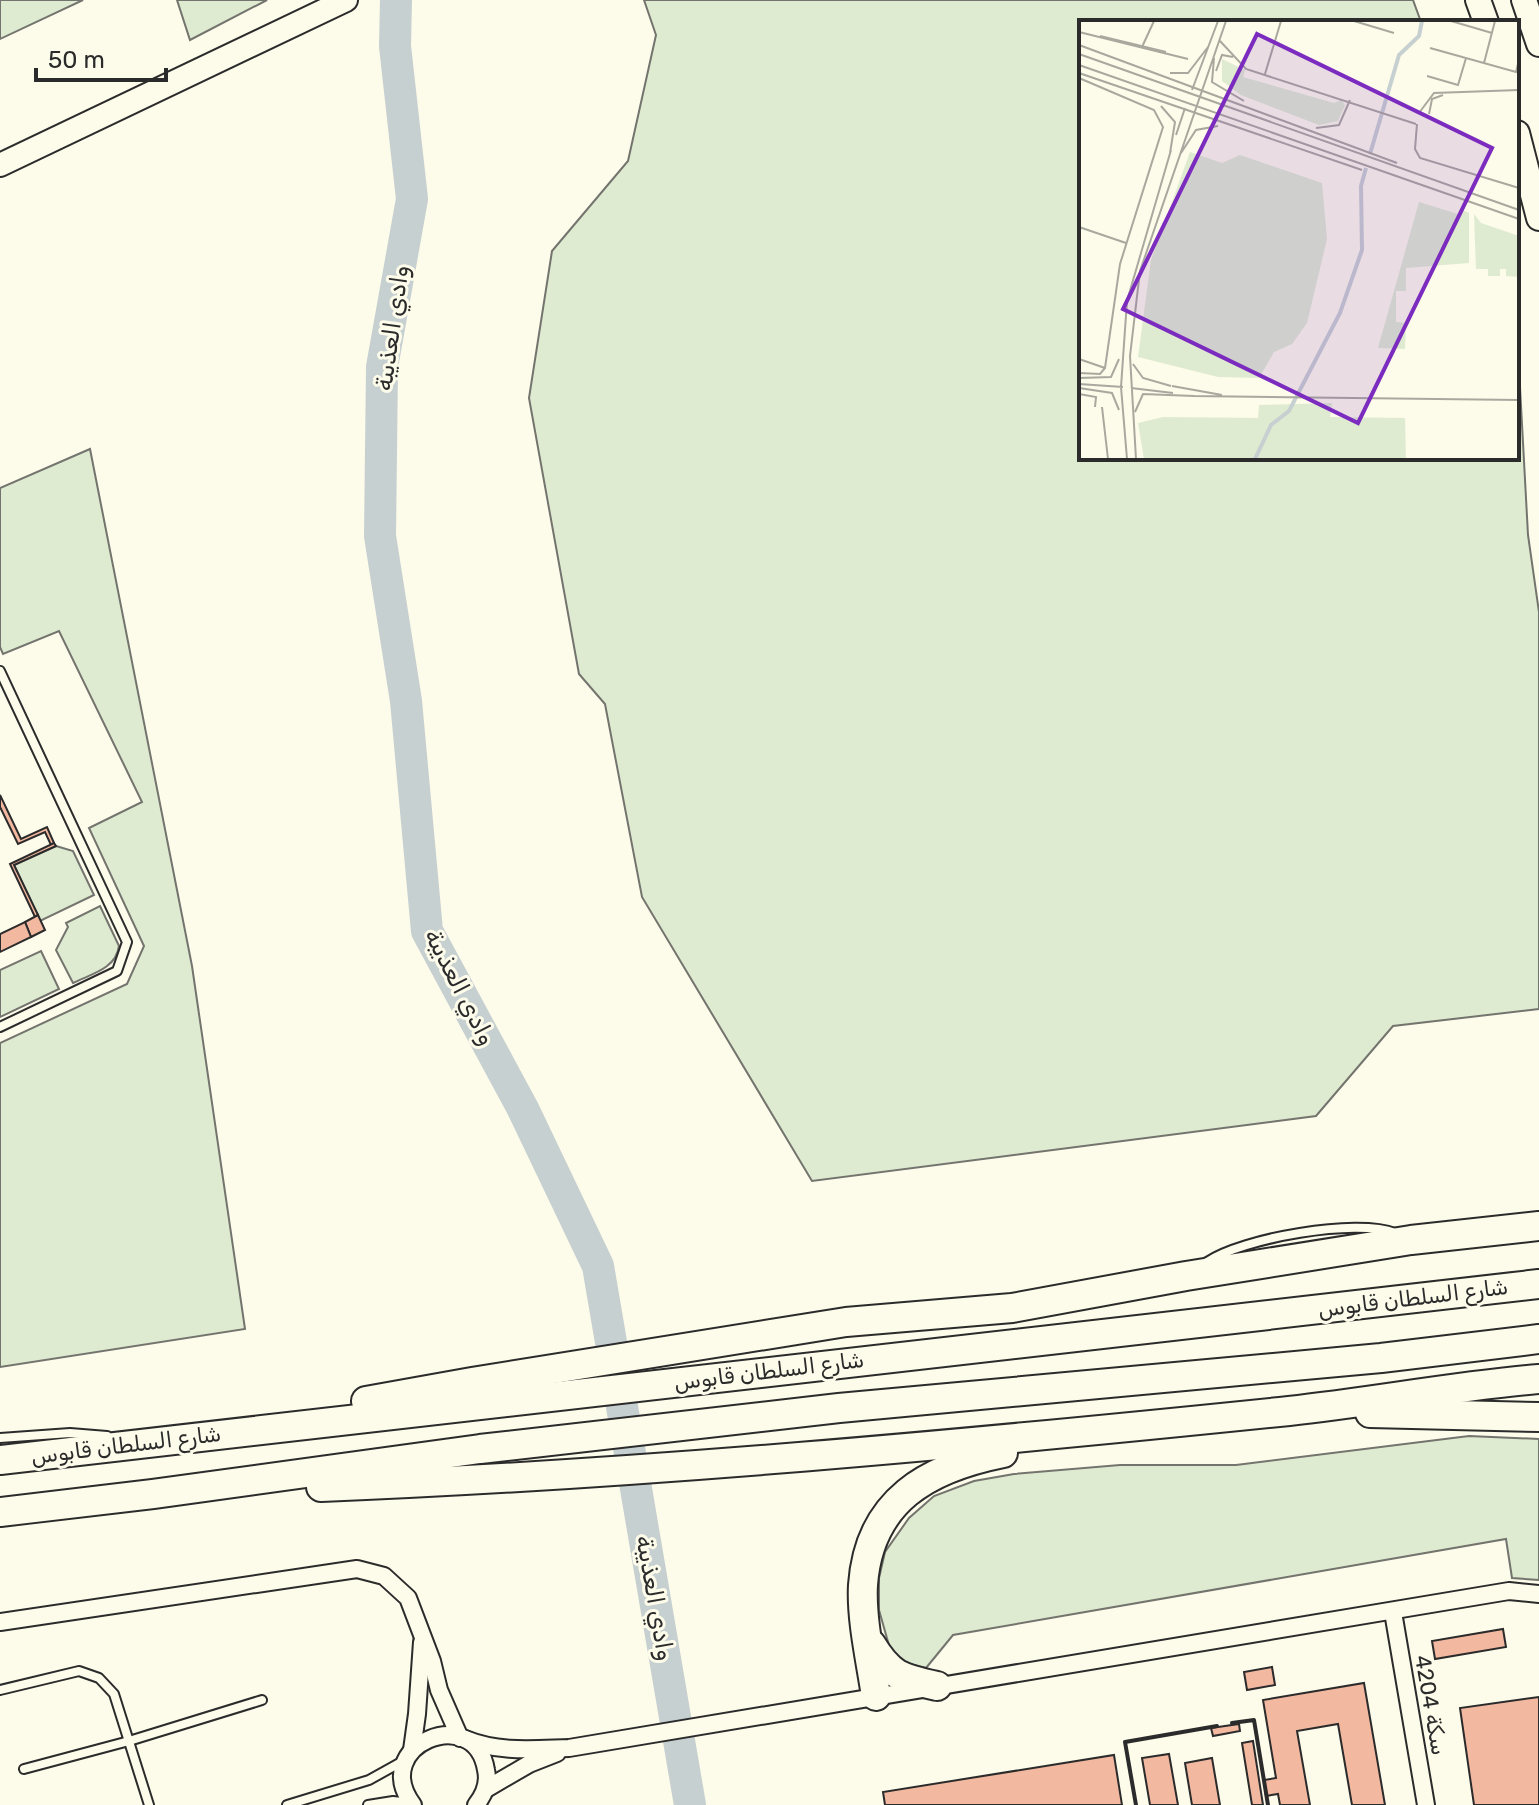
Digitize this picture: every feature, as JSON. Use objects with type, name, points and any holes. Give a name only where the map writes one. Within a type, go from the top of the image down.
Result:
[{"type":"highway","points":[[1450,1234],[1539,1206]]},
{"type":"highway","points":[[474,1394],[846,1322],[1012,1308],[1411,1240],[1539,1226]]},
{"type":"highway","points":[[1323,1254],[1369,1257],[1539,1245]]},
{"type":"highway","name":"شارع السلطان قابوس","points":[[0,1460],[474,1394],[843,1362],[1539,1284]]},
{"type":"highway","name":"شارع السلطان قابوس","points":[[0,1512],[480,1449],[839,1408],[1381,1358],[1539,1339]]},
{"type":"highway","points":[[1476,1384],[1539,1370]]},
{"type":"highway","points":[[153,1494],[481,1480],[841,1453],[1293,1411],[1476,1384],[1539,1379]]},
{"type":"highway","points":[[1293,1411],[1539,1417]]},
{"type":"highway","points":[[876,1696],[863,1587],[874,1534],[892,1505],[913,1486],[939,1471],[976,1458],[1140,1425]]},
{"type":"highway","points":[[868,1638],[884,1666],[906,1679],[937,1686]]},
{"type":"main road","points":[[1478,0],[1485,20]]},
{"type":"main road","points":[[1524,0],[1539,44]]},
{"type":"main road","points":[[1519,141],[1539,218]]},
{"type":"street","points":[[0,165],[346,0]]},
{"type":"street","points":[[0,1622],[357,1569],[384,1576],[408,1598],[439,1690],[462,1739],[482,1755],[486,1789],[476,1805]]},
{"type":"street","points":[[409,1755],[431,1737],[443,1735],[483,1747],[508,1750],[569,1748],[1509,1591],[1539,1594]]},
{"type":"street","name":"سكة 4204","points":[[1393,1612],[1426,1805]]},
{"type":"street","points":[[412,1804],[402,1782],[419,1700],[422,1637]]},
{"type":"street","points":[[486,1789],[529,1764],[569,1748]]},
{"type":"lane","points":[[0,671],[127,942],[117,971],[0,1027]]},
{"type":"lane","points":[[1186,1276],[1215,1256],[1260,1239],[1309,1231],[1382,1228],[1411,1240]]},
{"type":"lane","points":[[0,1438],[91,1433],[144,1442]]},
{"type":"lane","points":[[0,1690],[79,1671],[99,1678],[114,1694],[149,1805]]},
{"type":"lane","points":[[24,1769],[262,1700]]},
{"type":"lane","points":[[287,1805],[369,1780],[409,1755]]},
{"type":"lane","points":[[368,1805],[393,1801],[412,1804]]},
{"type":"green space","points":[[0,0],[83,0],[0,39]]},
{"type":"green space","points":[[177,0],[267,0],[190,40]]},
{"type":"green space","points":[[644,0],[1413,0],[1420,20],[1079,20],[1079,460],[1519,460],[1519,369],[1528,535],[1539,612],[1539,1009],[1393,1026],[1316,1116],[812,1181],[642,897],[605,704],[579,674],[529,398],[552,251],[628,161],[656,35]]},
{"type":"green space","points":[[90,449],[192,966],[245,1329],[0,1367],[0,1043],[127,984],[144,946],[89,828],[142,802],[59,631],[3,654],[0,647],[0,488]]},
{"type":"green space","points":[[56,846],[73,851],[94,895],[40,921],[14,865]]},
{"type":"green space","points":[[100,906],[119,946],[117,954],[102,970],[73,983],[56,950],[68,927],[66,923]]},
{"type":"green space","points":[[41,951],[59,989],[0,1017],[0,970]]},
{"type":"green space","points":[[1469,1436],[1539,1439],[1539,1580],[1512,1578],[1506,1539],[953,1635],[926,1668],[892,1656],[879,1610],[879,1578],[885,1552],[909,1518],[934,1496],[974,1481],[1014,1474],[1120,1465],[1236,1465]]},
{"type":"building","points":[[0,795],[21,839],[47,827],[54,843],[51,845],[45,832],[18,844],[0,807]]},
{"type":"building","points":[[54,843],[56,846],[14,865],[38,915],[35,917],[10,864]]},
{"type":"building","points":[[38,915],[45,930],[31,937],[25,922]]},
{"type":"building","points":[[25,922],[31,937],[0,952],[0,934]]},
{"type":"building","points":[[1503,1629],[1506,1647],[1435,1659],[1432,1641]]},
{"type":"building","points":[[1272,1667],[1275,1685],[1247,1690],[1244,1672]]},
{"type":"building","points":[[1364,1683],[1385,1805],[1352,1805],[1338,1724],[1297,1731],[1310,1805],[1280,1805],[1278,1794],[1266,1796],[1264,1780],[1276,1778],[1263,1700]]},
{"type":"building","points":[[1539,1697],[1539,1805],[1474,1805],[1460,1708]]},
{"type":"building","points":[[1239,1724],[1240,1731],[1213,1736],[1211,1728]]},
{"type":"building","points":[[1253,1741],[1263,1805],[1252,1805],[1242,1743]]},
{"type":"building","points":[[1169,1754],[1178,1805],[1150,1805],[1142,1758]]},
{"type":"building","points":[[1114,1755],[1122,1805],[885,1805],[883,1792]]},
{"type":"building","points":[[1212,1758],[1220,1805],[1192,1805],[1185,1763]]},
{"type":"waterway","name":"وادي العذيبة","points":[[396,0],[395,46],[412,199],[382,367],[380,536],[406,701],[427,931],[523,1109],[598,1266],[690,1805]]},
{"type":"wall","points":[[1232,1723],[1254,1720],[1268,1805]]},
{"type":"wall","points":[[1136,1805],[1125,1742],[1217,1726]]}]
